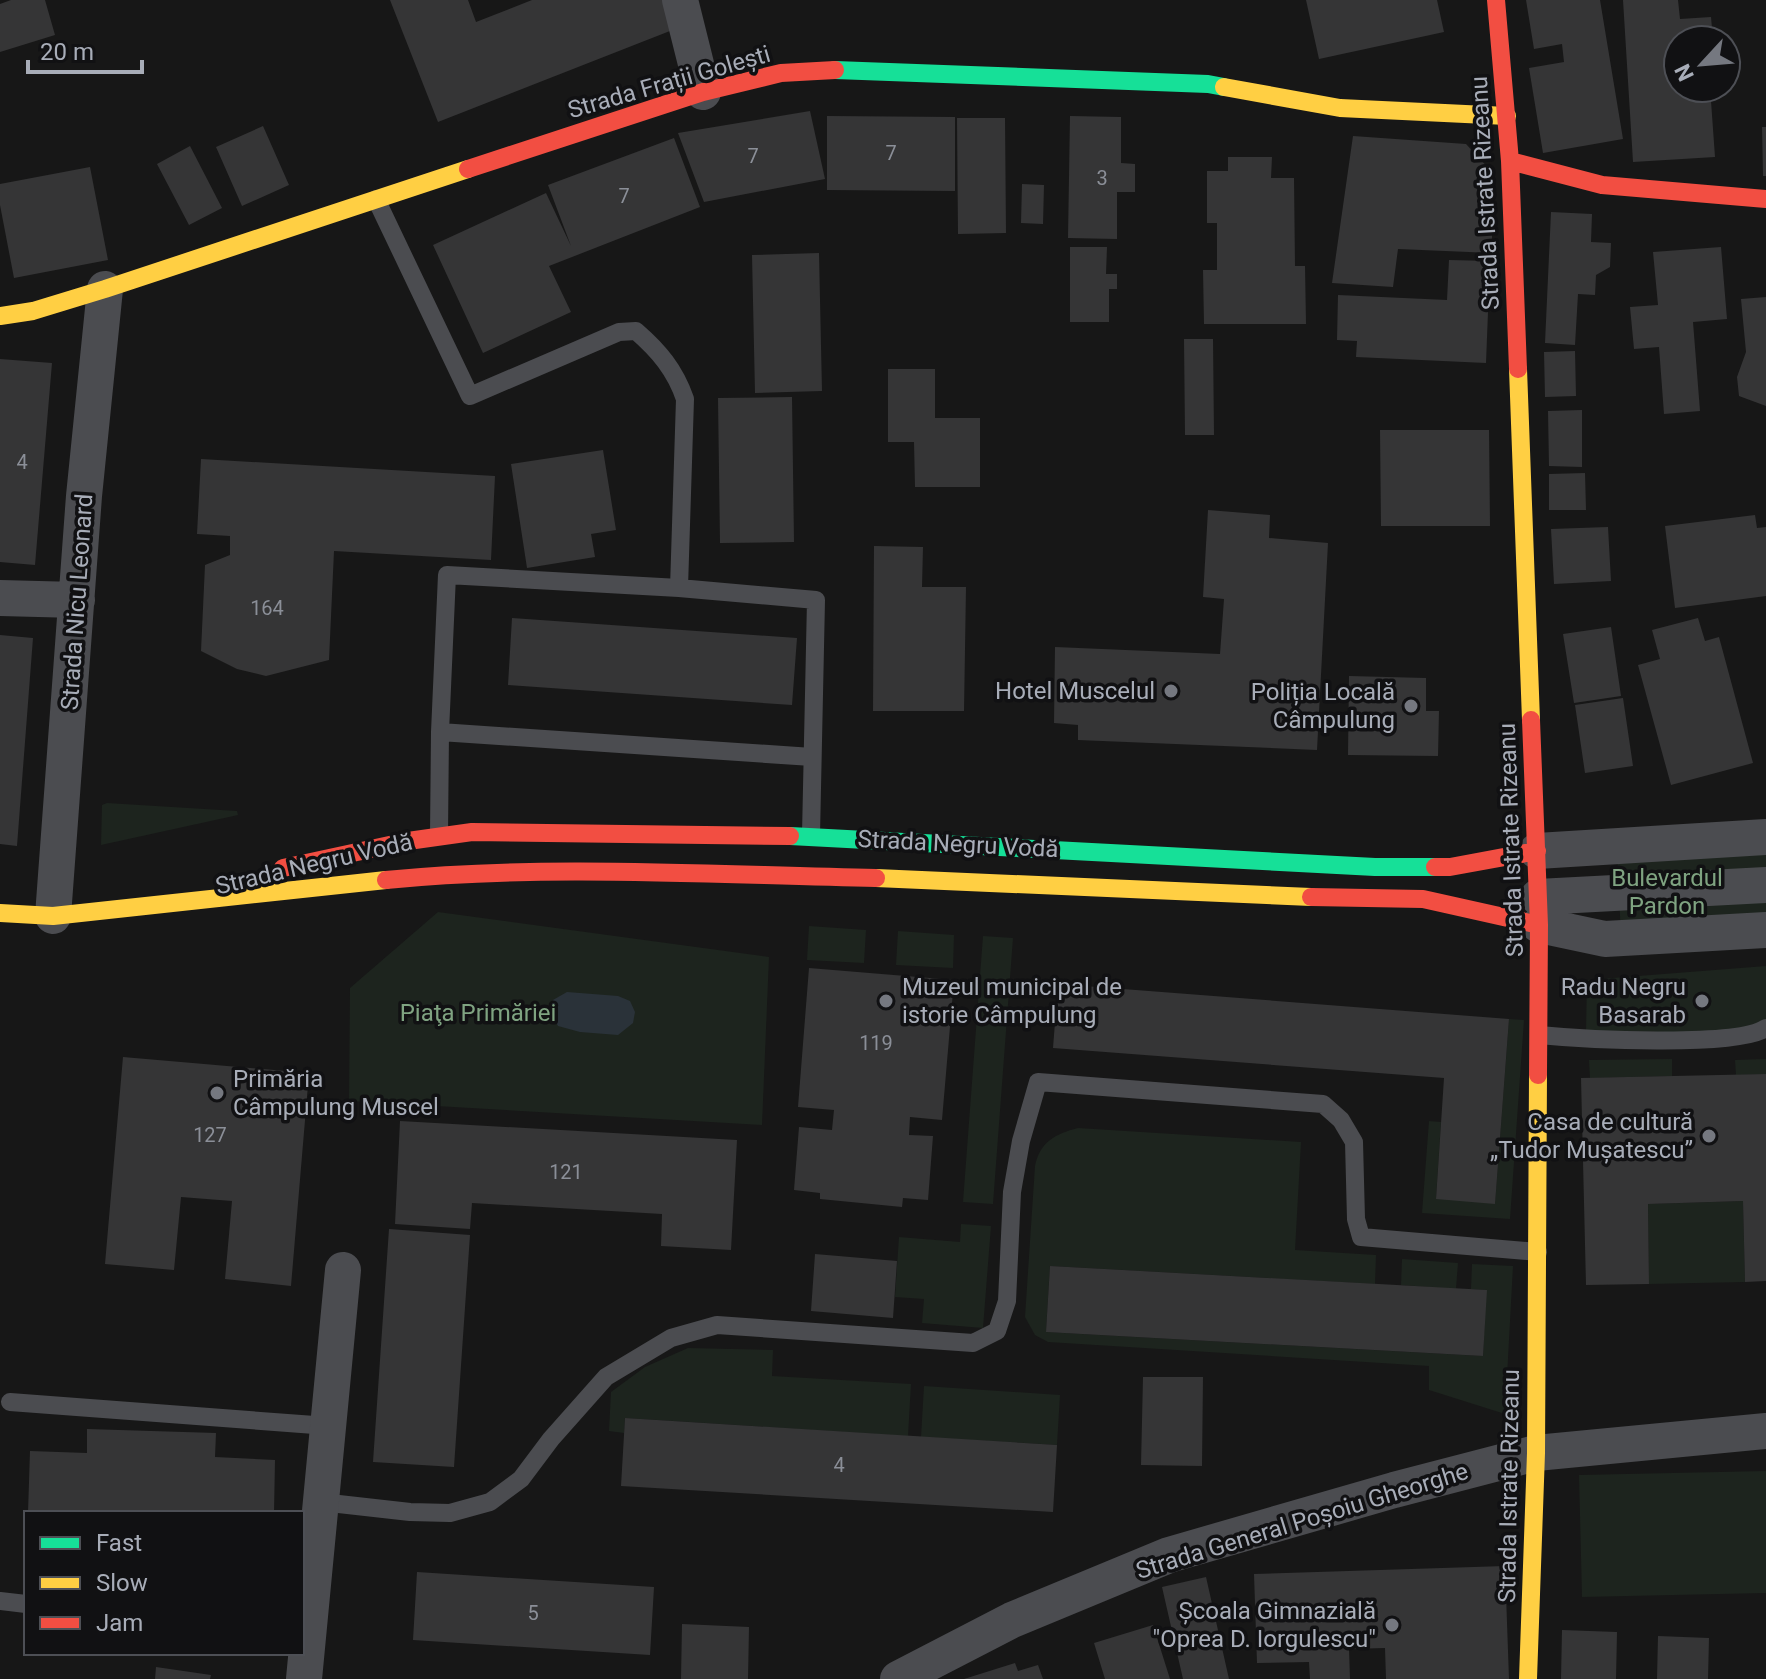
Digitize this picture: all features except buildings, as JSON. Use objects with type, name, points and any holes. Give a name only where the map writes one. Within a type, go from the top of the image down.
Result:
[{"type":"street","points":[[680,0],[703,92]]},
{"type":"street","name":"Strada Istrate Rizeanu","points":[[1496,0],[1510,161],[1539,911],[1536,1453],[1528,1679]]},
{"type":"street","name":"Strada Frații Golești","points":[[0,316],[33,311],[105,289],[703,92],[781,73],[827,70],[1208,84],[1340,108],[1507,116]]},
{"type":"street","points":[[1510,161],[1602,185],[1766,199]]},
{"type":"street","name":"Strada Nicu Leonard","points":[[53,916],[84,496],[105,289]]},
{"type":"street","points":[[0,598],[77,600]]},
{"type":"street","name":"Strada Negru Vodă","points":[[157,903],[346,853],[439,835],[472,832],[811,836],[1375,867],[1450,867],[1537,851],[1766,837]]},
{"type":"street","name":"Strada Negru Vodă","points":[[0,913],[53,916],[445,874],[579,872],[951,880],[1239,895],[1423,899],[1539,911]]},
{"type":"street","points":[[1539,911],[1766,885]]},
{"type":"street","points":[[1539,911],[1605,939],[1766,930]]},
{"type":"street","points":[[304,1679],[305,1630],[321,1502],[343,1270]]},
{"type":"street","name":"Strada General Poșoiu Gheorghe","points":[[898,1679],[1012,1620],[1169,1555],[1536,1453],[1766,1431]]},
{"type":"lane","points":[[376,198],[470,396],[619,332],[636,331],[658,351],[678,378],[685,399],[679,588]]},
{"type":"lane","points":[[439,835],[447,575],[679,588],[816,600],[811,836]]},
{"type":"lane","points":[[440,732],[812,757]]},
{"type":"lane","points":[[1539,1035],[1589,1040],[1732,1038],[1757,1034],[1766,1028]]},
{"type":"lane","points":[[321,1502],[410,1512],[450,1513],[490,1502],[521,1479],[551,1439],[606,1377],[671,1338],[717,1325],[973,1343],[997,1331],[1007,1301],[1016,1166],[1038,1082],[1323,1104],[1341,1120],[1354,1142],[1356,1219],[1361,1237],[1538,1252]]},
{"type":"lane","points":[[10,1402],[328,1426]]},
{"type":"lane","points":[[0,1601],[24,1604]]},
{"type":"green space","points":[[102,805],[237,811],[238,815],[101,845]]},
{"type":"green space","name":"Bulevardul Pardon","points":[[1766,844],[1766,928],[1621,937],[1617,852]]},
{"type":"green space","name":"Piaţa Primăriei","points":[[438,912],[769,957],[762,1125],[349,1101],[350,988]]},
{"type":"green space","points":[[809,926],[866,930],[864,963],[807,960]]},
{"type":"green space","points":[[898,931],[954,935],[953,968],[896,965]]},
{"type":"green space","points":[[983,936],[1013,938],[993,1204],[963,1202]]},
{"type":"green space","points":[[1766,966],[1766,1020],[1742,1033],[1586,1031],[1587,980]]},
{"type":"green space","points":[[1509,1019],[1524,1020],[1510,1219],[1422,1213],[1429,1121],[1441,1122],[1436,1198],[1495,1203]]},
{"type":"green space","points":[[1672,1059],[1672,1076],[1590,1078],[1589,1060]]},
{"type":"green space","points":[[1766,1059],[1766,1074],[1736,1075],[1735,1060]]},
{"type":"green space","points":[[1078,1128],[1301,1142],[1295,1250],[1376,1255],[1375,1284],[1050,1266],[1046,1332],[1483,1356],[1486,1290],[1471,1289],[1472,1264],[1513,1266],[1505,1414],[1429,1390],[1429,1366],[1048,1342],[1035,1335],[1025,1317],[1035,1166],[1050,1140]]},
{"type":"green space","points":[[1743,1201],[1745,1282],[1649,1284],[1648,1204]]},
{"type":"green space","points":[[961,1224],[991,1226],[983,1328],[922,1323],[924,1299],[895,1297],[899,1237],[960,1242]]},
{"type":"green space","points":[[1402,1259],[1458,1263],[1456,1289],[1401,1285]]},
{"type":"green space","points":[[688,1348],[773,1350],[772,1376],[911,1384],[908,1436],[625,1418],[624,1433],[609,1431],[611,1392],[645,1367]]},
{"type":"green space","points":[[924,1386],[1060,1395],[1057,1445],[921,1437]]},
{"type":"green space","points":[[1766,1471],[1766,1593],[1582,1597],[1579,1475]]},
{"type":"shaded area","points":[[567,992],[618,996],[630,1001],[635,1012],[633,1023],[618,1035],[580,1032],[558,1026],[550,1012],[553,1000]]},
{"type":"traffic: fast","points":[[835,70],[1224,87]]},
{"type":"traffic: fast","points":[[790,836],[1375,867],[1435,867]]},
{"type":"traffic: slow","points":[[1224,87],[1340,108],[1507,116]]},
{"type":"traffic: slow","points":[[0,316],[33,311],[105,289],[468,169]]},
{"type":"traffic: slow","points":[[1518,369],[1531,720]]},
{"type":"traffic: slow","points":[[876,878],[1311,897]]},
{"type":"traffic: slow","points":[[0,913],[53,916],[386,880]]},
{"type":"traffic: slow","points":[[1528,1679],[1536,1453],[1538,1075]]},
{"type":"traffic: jam","points":[[1496,0],[1510,161],[1518,369]]},
{"type":"traffic: jam","points":[[468,169],[703,92],[781,73],[835,70]]},
{"type":"traffic: jam","points":[[1510,161],[1602,185],[1766,199]]},
{"type":"traffic: jam","points":[[1531,720],[1539,925],[1538,1075]]},
{"type":"traffic: jam","points":[[283,868],[408,841],[472,832],[790,836]]},
{"type":"traffic: jam","points":[[1435,867],[1537,851]]},
{"type":"traffic: jam","points":[[386,880],[569,872],[876,878]]},
{"type":"traffic: jam","points":[[1311,897],[1423,899],[1539,925]]},
{"type":"place","name":"Hotel Muscelul","points":[[1171,691]]},
{"type":"place","name":"Poliția Locală Câmpulung","points":[[1411,706]]},
{"type":"place","name":"Muzeul municipal de istorie Câmpulung","points":[[886,1001]]},
{"type":"place","name":"Radu Negru Basarab","points":[[1702,1001]]},
{"type":"place","name":"Primăria Câmpulung Muscel","points":[[217,1093]]},
{"type":"place","name":"Casa de cultură „Tudor Mușatescu”","points":[[1709,1136]]},
{"type":"place","name":"Școala Gimnazială \"Oprea D. Iorgulescu\"","points":[[1392,1625]]}]
